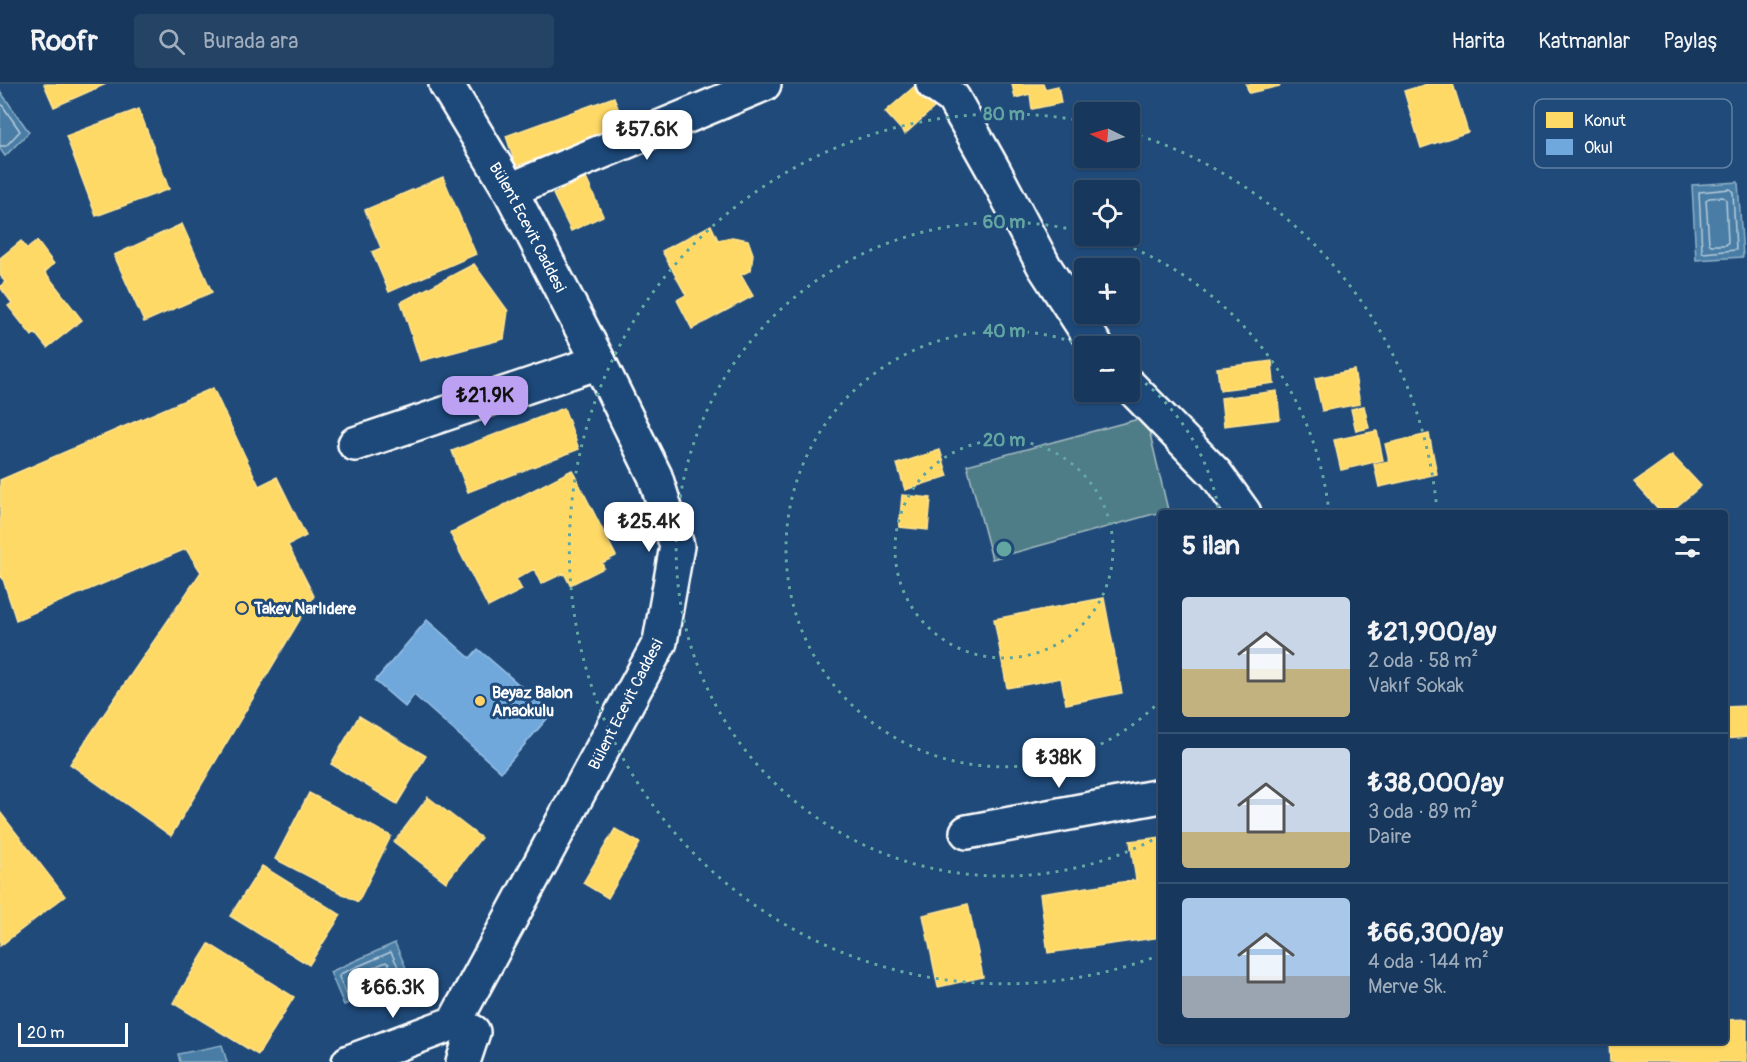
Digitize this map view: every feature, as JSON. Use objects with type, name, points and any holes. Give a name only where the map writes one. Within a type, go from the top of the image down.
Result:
[{"type":"street","name":"Bülent Ecevit Caddesi","points":[[446,84],[510,190],[599,362],[655,476],[676,546],[660,642],[454,1023]]},
{"type":"street","points":[[510,190],[764,84]]},
{"type":"street","points":[[933,84],[953,98],[1044,266],[1090,336]]},
{"type":"street","points":[[355,444],[599,362]]},
{"type":"street","points":[[1140,396],[1216,474],[1242,510]]},
{"type":"street","points":[[967,832],[1158,797]]},
{"type":"street","points":[[349,1062],[454,1023],[473,1032],[463,1062]]},
{"type":"green space","points":[[1146,417],[1168,510],[1158,510],[1158,513],[992,559],[967,465]]},
{"type":"water","points":[[0,91],[29,132],[5,156],[0,149]]},
{"type":"water","points":[[1738,182],[1743,257],[1696,260],[1692,185]]},
{"type":"water","points":[[395,943],[410,977],[344,1005],[330,972]]},
{"type":"water","points":[[222,1045],[227,1062],[180,1062],[178,1054]]},
{"type":"building: Konut","points":[[44,84],[106,84],[54,107]]},
{"type":"building: Konut","points":[[1012,84],[1043,84],[1045,89],[1058,86],[1061,103],[1032,109],[1030,94],[1015,98]]},
{"type":"building: Konut","points":[[1246,84],[1279,84],[1280,86],[1249,93]]},
{"type":"building: Konut","points":[[1427,84],[1453,84],[1468,132],[1421,148],[1404,91]]},
{"type":"building: Konut","points":[[916,85],[935,107],[905,134],[885,112]]},
{"type":"building: Konut","points":[[614,97],[625,127],[516,166],[506,136]]},
{"type":"building: Konut","points":[[139,109],[169,189],[96,216],[66,136]]},
{"type":"building: Konut","points":[[443,177],[476,254],[389,292],[372,252],[381,248],[365,210]]},
{"type":"building: Konut","points":[[586,178],[603,216],[571,231],[553,194]]},
{"type":"building: Konut","points":[[182,224],[212,292],[144,322],[114,255]]},
{"type":"building: Konut","points":[[711,225],[718,240],[732,237],[748,240],[753,254],[751,270],[741,275],[753,296],[692,329],[677,300],[686,295],[662,251]]},
{"type":"building: Konut","points":[[21,241],[27,249],[37,241],[54,264],[45,272],[82,320],[47,348],[35,333],[32,336],[8,306],[12,303],[0,287],[5,282],[0,275],[0,258]]},
{"type":"building: Konut","points":[[474,264],[508,311],[504,339],[420,361],[401,302]]},
{"type":"building: Konut","points":[[1272,361],[1274,383],[1220,390],[1217,368]]},
{"type":"building: Konut","points":[[1354,370],[1360,404],[1322,411],[1315,378]]},
{"type":"building: Konut","name":"Takev Narlıdere","points":[[213,388],[259,486],[277,477],[306,536],[288,545],[314,596],[171,836],[70,764],[201,572],[186,549],[16,620],[2,576],[0,577],[0,480]]},
{"type":"building: Konut","points":[[1277,391],[1280,419],[1224,426],[1221,398]]},
{"type":"building: Konut","points":[[1364,406],[1369,428],[1356,431],[1351,409]]},
{"type":"building: Konut","points":[[564,408],[579,449],[468,492],[452,451]]},
{"type":"building: Konut","points":[[1377,431],[1383,460],[1341,470],[1334,440]]},
{"type":"building: Konut","points":[[1429,434],[1437,474],[1379,487],[1374,464],[1389,461],[1385,444]]},
{"type":"building: Konut","points":[[940,450],[948,476],[905,490],[897,464]]},
{"type":"building: Konut","points":[[1672,455],[1701,486],[1673,510],[1659,510],[1634,482]]},
{"type":"building: Konut","points":[[572,470],[616,556],[602,563],[604,568],[570,585],[564,573],[541,584],[534,569],[516,579],[522,590],[488,607],[450,533]]},
{"type":"building: Konut","points":[[902,495],[931,498],[928,530],[899,527]]},
{"type":"building: Konut","points":[[1104,598],[1122,693],[1066,704],[1061,678],[1007,688],[994,619]]},
{"type":"building: Konut","points":[[1747,706],[1747,737],[1728,739],[1728,707]]},
{"type":"building: Konut","points":[[359,716],[426,756],[397,804],[331,764]]},
{"type":"building: Konut","points":[[309,793],[391,836],[358,902],[275,859]]},
{"type":"building: Konut","points":[[428,797],[481,838],[446,882],[394,842]]},
{"type":"building: Konut","points":[[0,812],[65,896],[0,946]]},
{"type":"building: Konut","points":[[615,829],[640,843],[608,898],[583,883]]},
{"type":"building: Konut","points":[[1158,837],[1158,937],[1048,953],[1040,894],[1136,880],[1130,841]]},
{"type":"building: Konut","points":[[262,866],[341,915],[309,965],[230,916]]},
{"type":"building: Konut","points":[[968,904],[983,977],[938,987],[923,915]]},
{"type":"building: Konut","points":[[209,944],[294,997],[258,1055],[173,1003]]},
{"type":"building: Konut","points":[[1747,1019],[1747,1062],[1610,1062],[1609,1044],[1728,1044],[1728,1020]]},
{"type":"building: Okul","name":"Beyaz Balon Anaokulu","points":[[427,620],[470,658],[478,649],[552,713],[501,772],[414,695],[405,707],[375,681]]},
{"type":"place","name":"Takev Narlıdere","points":[[242,608]]},
{"type":"place","name":"Beyaz Balon Anaokulu","points":[[480,701]]}]
